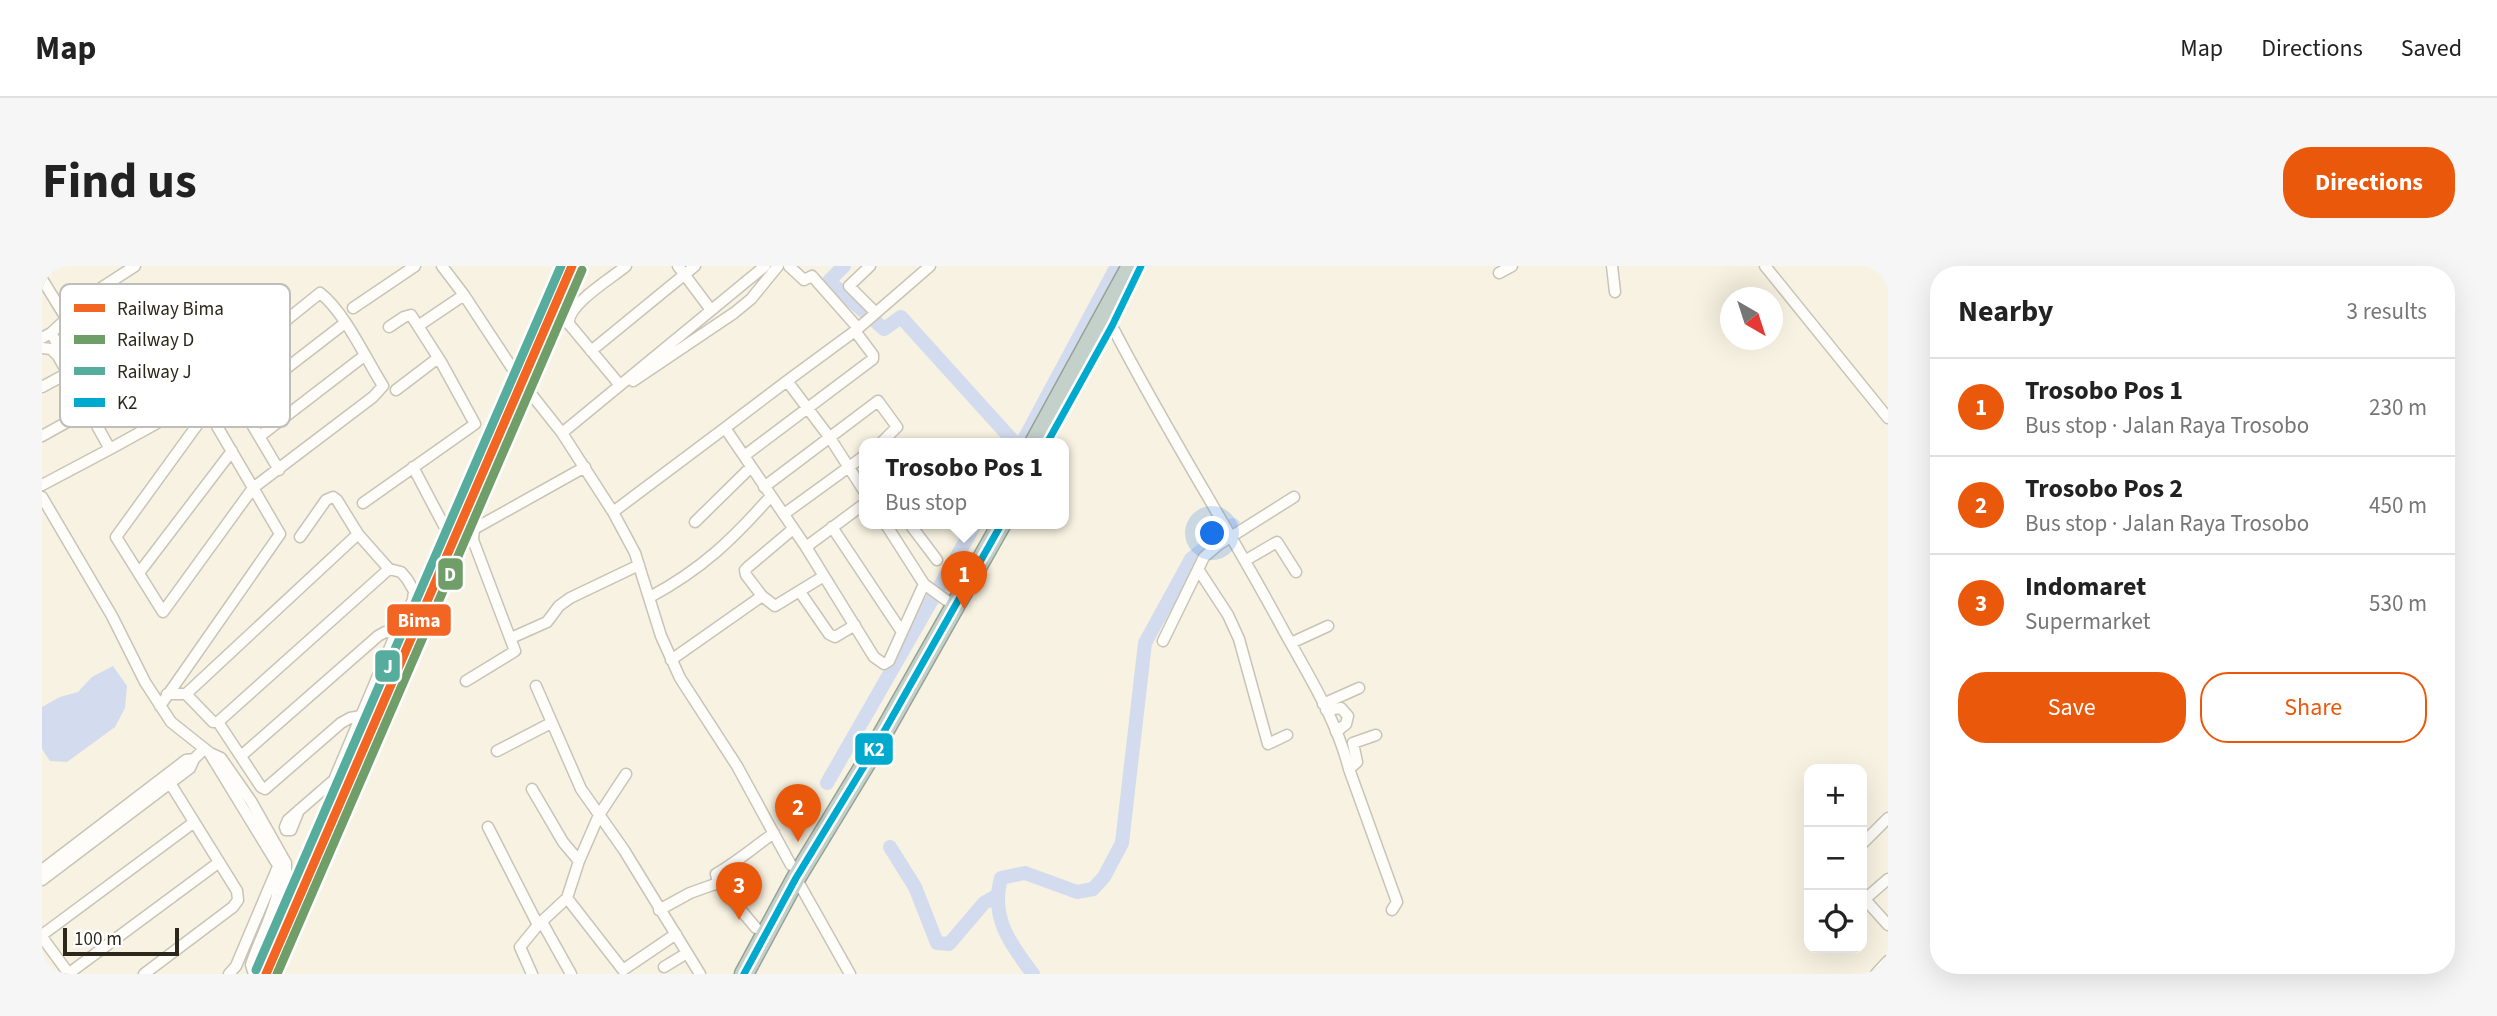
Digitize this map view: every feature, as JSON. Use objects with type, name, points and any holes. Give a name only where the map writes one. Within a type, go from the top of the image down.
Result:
[{"type":"highway","points":[[1037,438],[1131,266]]},
{"type":"highway","points":[[1050,438],[1112,326],[1141,266]]},
{"type":"highway","points":[[840,795],[936,593],[984,529]]},
{"type":"highway","points":[[730,974],[998,529]]},
{"type":"highway","points":[[744,974],[794,871]]},
{"type":"street","points":[[108,284],[135,266]]},
{"type":"street","points":[[353,307],[415,266]]},
{"type":"street","points":[[443,266],[520,380],[562,433],[613,512],[639,565],[661,636],[680,678],[737,766],[850,974]]},
{"type":"street","points":[[619,384],[569,324],[574,307],[626,266]]},
{"type":"street","points":[[592,351],[681,270],[695,266]]},
{"type":"street","points":[[562,433],[765,266]]},
{"type":"street","points":[[619,384],[633,380],[734,313],[751,299],[778,266]]},
{"type":"street","points":[[744,456],[873,358],[856,329],[812,276],[804,280],[789,266]]},
{"type":"street","points":[[870,266],[849,286],[871,316]]},
{"type":"street","points":[[613,512],[856,329],[930,266]]},
{"type":"street","points":[[1499,272],[1512,266]]},
{"type":"street","points":[[1612,266],[1615,292]]},
{"type":"street","points":[[1765,266],[1888,418]]},
{"type":"street","points":[[681,270],[711,310]]},
{"type":"street","points":[[42,279],[60,308]]},
{"type":"street","points":[[196,427],[117,537],[163,612],[253,488],[373,397],[383,386],[345,323],[329,300],[320,293],[290,318]]},
{"type":"street","points":[[418,326],[464,295]]},
{"type":"street","points":[[363,503],[475,424],[410,314],[389,327]]},
{"type":"street","points":[[60,323],[46,336],[60,359]]},
{"type":"street","points":[[290,365],[345,323]]},
{"type":"street","points":[[1112,326],[1246,560],[1336,732],[1397,902],[1392,910]]},
{"type":"street","points":[[42,348],[51,349],[60,362]]},
{"type":"street","points":[[290,413],[364,356]]},
{"type":"street","points":[[397,390],[438,358]]},
{"type":"street","points":[[42,387],[60,377]]},
{"type":"street","points":[[439,565],[520,380]]},
{"type":"street","points":[[787,381],[830,438],[859,483]]},
{"type":"street","points":[[650,597],[712,558],[768,491],[878,401],[897,427],[886,438]]},
{"type":"street","points":[[42,436],[60,426]]},
{"type":"street","points":[[99,427],[110,449]]},
{"type":"street","points":[[42,485],[149,427]]},
{"type":"street","points":[[160,706],[280,534],[218,427]]},
{"type":"street","points":[[255,427],[279,470]]},
{"type":"street","points":[[261,436],[273,427]]},
{"type":"street","points":[[725,428],[806,547],[874,657],[884,664],[889,661],[902,632],[936,593],[889,529]]},
{"type":"street","points":[[139,573],[232,451]]},
{"type":"street","points":[[784,514],[859,460]]},
{"type":"street","points":[[412,467],[451,540]]},
{"type":"street","points":[[466,681],[515,653],[473,540],[473,530],[585,467]]},
{"type":"street","points":[[695,522],[751,467]]},
{"type":"street","points":[[42,497],[160,706],[171,722],[207,751],[221,758],[251,801],[283,865],[282,883],[251,965],[254,974]]},
{"type":"street","points":[[299,810],[334,780],[415,595],[404,575],[389,569],[358,534],[337,500],[330,497],[326,500],[300,537]]},
{"type":"street","points":[[1163,641],[1204,557],[1230,535],[1294,498]]},
{"type":"street","points":[[806,547],[859,508]]},
{"type":"street","points":[[832,527],[902,632]]},
{"type":"street","points":[[793,529],[746,569],[746,575],[762,596],[775,606],[824,576]]},
{"type":"street","points":[[914,529],[937,560]]},
{"type":"street","points":[[167,694],[186,694],[358,534]]},
{"type":"street","points":[[1246,560],[1277,542],[1296,572]]},
{"type":"street","points":[[511,638],[547,622],[559,606],[570,598],[639,565]]},
{"type":"street","points":[[218,722],[389,569]]},
{"type":"street","points":[[1198,569],[1228,615],[1239,639],[1268,744],[1287,735]]},
{"type":"street","points":[[800,592],[829,634],[835,637],[855,625]]},
{"type":"street","points":[[671,660],[762,596]]},
{"type":"street","points":[[1291,643],[1328,626]]},
{"type":"street","points":[[241,756],[378,636],[385,632],[397,633]]},
{"type":"street","points":[[536,686],[581,789],[676,934],[699,974]]},
{"type":"street","points":[[1324,707],[1359,688]]},
{"type":"street","points":[[186,694],[213,722],[218,722],[261,787],[265,789],[341,723],[361,716]]},
{"type":"street","points":[[1324,707],[1341,708],[1348,716],[1346,724],[1336,732]]},
{"type":"street","points":[[496,751],[551,723]]},
{"type":"street","points":[[1349,769],[1357,762],[1353,743],[1376,735]]},
{"type":"street","points":[[42,870],[170,783],[207,751]]},
{"type":"street","points":[[207,751],[242,808],[283,865]]},
{"type":"street","points":[[42,880],[186,760],[194,760]]},
{"type":"street","points":[[533,974],[520,947],[567,898],[579,861],[599,815],[626,774]]},
{"type":"street","points":[[144,974],[236,903],[237,891],[170,783]]},
{"type":"street","points":[[532,789],[563,842],[579,861]]},
{"type":"street","points":[[242,808],[251,801]]},
{"type":"street","points":[[1867,836],[1888,818]]},
{"type":"street","points":[[193,823],[42,936],[69,974],[218,863]]},
{"type":"street","points":[[488,827],[540,924],[571,974]]},
{"type":"street","points":[[756,928],[718,883],[716,874],[739,861],[774,833]]},
{"type":"street","points":[[229,974],[236,966],[283,865]]},
{"type":"street","points":[[1867,895],[1888,879]]},
{"type":"street","points":[[659,909],[690,893],[718,883]]},
{"type":"street","points":[[567,898],[623,972],[676,934]]},
{"type":"street","points":[[1867,902],[1888,925]]},
{"type":"street","points":[[663,967],[687,953]]},
{"type":"street","points":[[1877,974],[1888,961]]},
{"type":"water","points":[[113,666],[127,686],[125,708],[115,727],[67,762],[50,761],[42,749],[42,707],[60,697],[78,692],[92,677]]},
{"type":"waterway","points":[[844,266],[829,281],[884,329],[901,317],[1010,438]]},
{"type":"waterway","points":[[1025,438],[1117,266]]},
{"type":"waterway","points":[[1033,974],[1010,941],[1000,918],[998,892],[1001,878],[1025,873],[1077,892],[1093,889],[1104,877],[1122,843],[1145,643],[1191,559],[1233,525]]},
{"type":"waterway","points":[[827,783],[973,529]]},
{"type":"waterway","points":[[890,847],[915,887],[937,943],[949,944],[984,903],[996,896]]},
{"type":"rail line","name":"J","points":[[256,970],[561,266]]},
{"type":"rail line","name":"Bima","points":[[266,974],[572,266]]},
{"type":"rail line","name":"D","points":[[277,974],[582,270]]},
{"type":"transit line","name":"K2","points":[[1050,438],[1112,326],[1141,266]]},
{"type":"transit line","name":"K2","points":[[744,974],[796,878],[869,758],[999,529]]},
{"type":"place","name":"Trosobo Pos 1","points":[[964,609]]},
{"type":"place","name":"Trosobo Pos 2","points":[[798,842]]},
{"type":"place","name":"Indomaret","points":[[739,920]]}]
